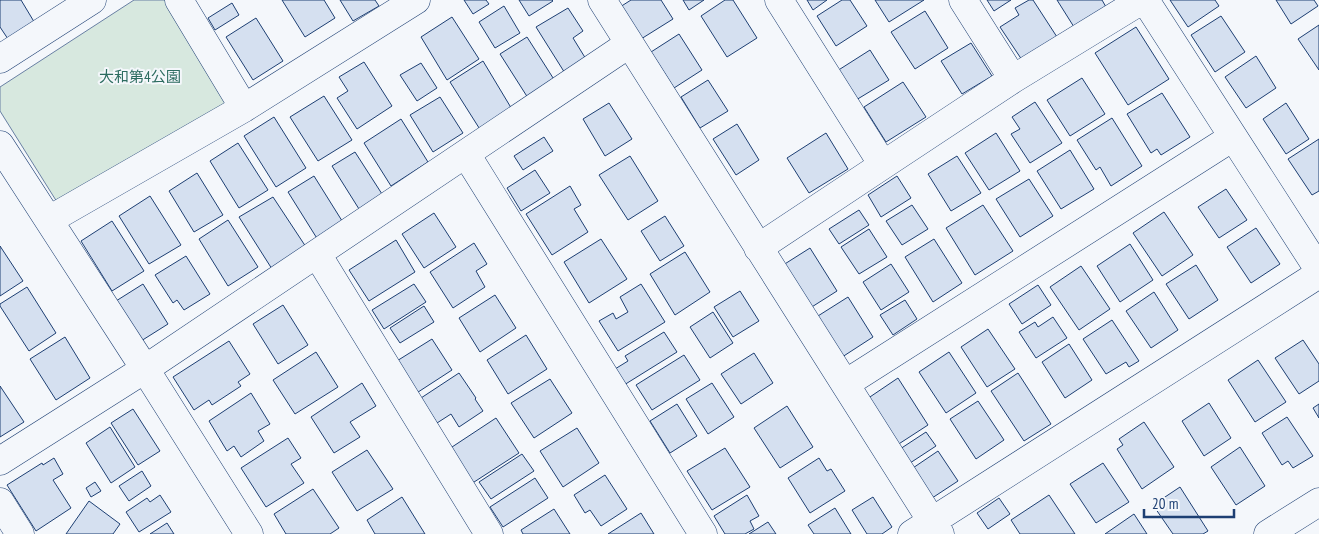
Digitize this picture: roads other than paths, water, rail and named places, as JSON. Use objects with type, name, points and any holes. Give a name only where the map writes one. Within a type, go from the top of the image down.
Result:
[{"type":"street","points":[[0,59],[92,0]]},
{"type":"street","points":[[179,0],[244,108]]},
{"type":"street","points":[[49,220],[244,108],[416,0]]},
{"type":"street","points":[[602,0],[845,384],[928,530],[1319,274]]},
{"type":"street","points":[[779,0],[883,165]]},
{"type":"street","points":[[963,0],[1013,79]]},
{"type":"street","points":[[758,248],[1013,79],[1143,0],[1319,270]]},
{"type":"street","points":[[0,461],[145,369],[630,44]]},
{"type":"street","points":[[845,384],[1233,137]]},
{"type":"street","points":[[0,146],[145,369],[249,534]]},
{"type":"street","points":[[466,154],[703,534]]},
{"type":"street","points":[[317,254],[488,534]]},
{"type":"street","points":[[0,502],[20,534]]},
{"type":"street","points":[[1268,534],[1319,502]]},
{"type":"park label","name":"大和第4公園","points":[[140,77]]}]
